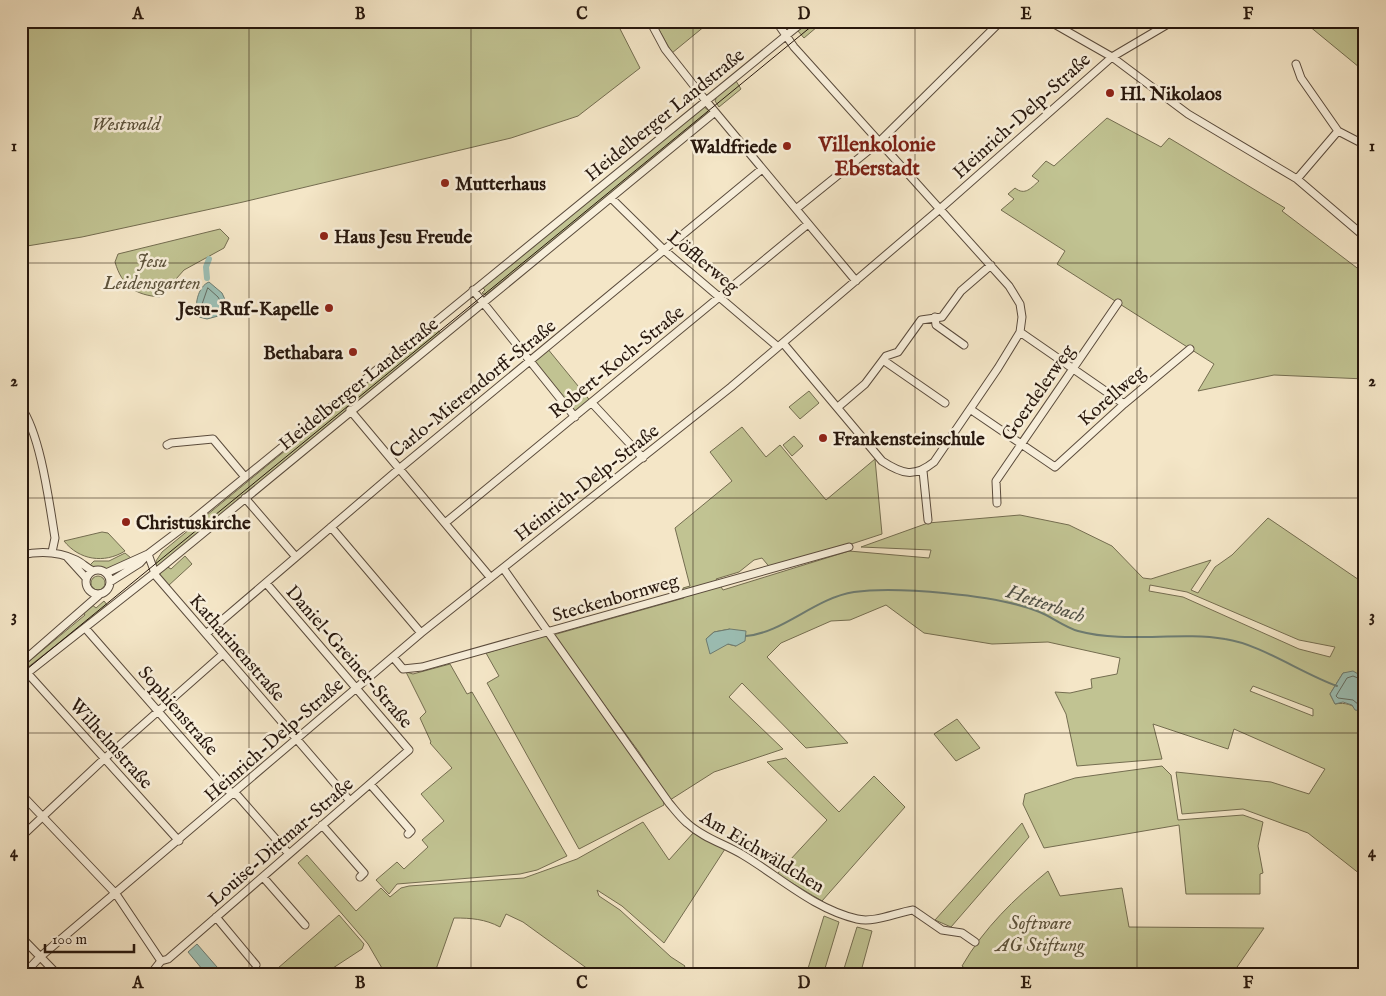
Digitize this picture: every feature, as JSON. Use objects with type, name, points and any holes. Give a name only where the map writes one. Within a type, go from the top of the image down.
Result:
[{"type":"street","points":[[650,21],[665,49],[706,101],[856,281]]},
{"type":"street","points":[[776,21],[785,36],[991,265],[1012,290],[1020,304],[1022,317],[1020,332],[934,462],[923,470],[928,520]]},
{"type":"street","name":"Heidelberger Landstraße","points":[[110,582],[140,562],[804,21]]},
{"type":"street","points":[[796,209],[879,142],[1001,21]]},
{"type":"street","points":[[1049,21],[1112,57],[1188,114],[1297,179],[1365,237]]},
{"type":"street","name":"Heinrich-Delp-Straße","points":[[23,975],[40,957],[179,841],[421,633],[643,458],[781,345],[941,208],[1112,57],[1173,21]]},
{"type":"street","points":[[1345,21],[1348,24],[1359,21]]},
{"type":"street","points":[[1296,64],[1301,78],[1338,131],[1365,145]]},
{"type":"street","name":"Heidelberger Landstraße","points":[[24,675],[79,630],[86,628],[246,498],[350,410],[715,112]]},
{"type":"street","points":[[1297,179],[1338,131]]},
{"type":"street","name":"Carlo-Mierendorff-Straße","points":[[206,634],[399,469],[762,169]]},
{"type":"street","name":"Löfflerweg","points":[[611,198],[664,250],[781,345],[838,406],[882,461],[900,473],[923,470]]},
{"type":"street","name":"Robert-Koch-Straße","points":[[444,523],[808,224]]},
{"type":"street","points":[[838,406],[865,384],[886,356],[898,352],[921,320],[942,316],[961,291],[991,265]]},
{"type":"street","points":[[473,290],[575,417]]},
{"type":"street","name":"Goerdelerweg","points":[[997,503],[996,481],[1118,303]]},
{"type":"street","points":[[935,318],[936,325],[964,345]]},
{"type":"street","points":[[1020,332],[1124,404]]},
{"type":"street","name":"Korellweg","points":[[1021,444],[1055,466],[1124,404],[1190,349]]},
{"type":"street","points":[[882,360],[945,403]]},
{"type":"street","points":[[592,403],[643,458]]},
{"type":"street","points":[[21,407],[32,424],[36,441],[55,541],[52,552]]},
{"type":"street","points":[[970,409],[1021,444]]},
{"type":"street","points":[[350,410],[490,577]]},
{"type":"street","points":[[167,445],[213,439],[245,477]]},
{"type":"street","points":[[246,498],[296,557]]},
{"type":"street","points":[[332,527],[421,633]]},
{"type":"street","name":"Steckenbornweg","points":[[393,657],[403,669],[422,668],[849,548]]},
{"type":"street","points":[[21,556],[39,552],[52,552],[67,557],[93,571],[106,573],[110,582],[108,589],[81,609],[63,628],[21,664]]},
{"type":"street","name":"Heidelberger Landstraße","points":[[106,573],[148,554]]},
{"type":"street","name":"Katharinenstraße","points":[[148,554],[154,572],[350,801]]},
{"type":"street","points":[[67,557],[86,578],[88,591],[81,609]]},
{"type":"street","name":"Am Eichwäldchen","points":[[503,568],[669,803],[687,823],[700,833],[742,854],[806,896],[840,914],[859,919],[874,919],[913,910],[942,930],[962,933],[976,942]]},
{"type":"street","points":[[86,578],[93,571]]},
{"type":"street","name":"Daniel-Greiner-Straße","points":[[266,583],[409,750]]},
{"type":"street","points":[[88,591],[99,595]]},
{"type":"street","name":"Sophienstraße","points":[[86,628],[226,789],[235,793],[289,854]]},
{"type":"street","points":[[21,837],[104,759],[223,654]]},
{"type":"street","name":"Wilhelmstraße","points":[[21,664],[24,675],[179,841]]},
{"type":"street","name":"Louise-Dittmar-Straße","points":[[156,973],[161,962],[168,959],[409,750]]},
{"type":"street","points":[[370,784],[411,831],[408,834]]},
{"type":"street","points":[[21,794],[116,894],[161,962]]},
{"type":"street","points":[[322,825],[364,873],[360,877]]},
{"type":"street","points":[[263,877],[305,925]]},
{"type":"street","points":[[216,917],[256,965]]},
{"type":"street","points":[[21,938],[58,975]]},
{"type":"green space","name":"Westwald","points":[[21,21],[616,21],[640,68],[578,116],[511,138],[243,202],[82,237],[21,247]]},
{"type":"green space","points":[[654,21],[711,21],[672,53]]},
{"type":"green space","points":[[809,21],[824,21],[804,38],[798,31]]},
{"type":"green space","points":[[1303,21],[1365,21],[1365,72]]},
{"type":"green space","points":[[736,81],[741,89],[719,107],[715,101],[717,96]]},
{"type":"green space","points":[[704,107],[711,112],[486,295],[482,293],[485,290],[483,288]]},
{"type":"green space","points":[[1107,118],[1161,147],[1169,138],[1285,208],[1282,211],[1365,274],[1365,379],[1274,375],[1198,391],[1214,364],[1057,264],[1065,251],[1001,210],[1014,199],[1008,194],[1015,188],[1025,191],[1039,181],[1032,176],[1046,161],[1054,166]]},
{"type":"green space","name":"Jesu Leidensgarten","points":[[220,229],[229,238],[224,248],[184,270],[160,297],[143,294],[131,288],[121,277],[115,262],[118,254]]},
{"type":"green space","points":[[436,329],[442,334],[156,568],[156,561],[162,552],[432,330]]},
{"type":"green space","points":[[547,348],[592,403],[575,417],[530,361]]},
{"type":"green space","points":[[809,391],[819,403],[800,419],[789,407]]},
{"type":"green space","points":[[742,427],[766,457],[780,445],[826,500],[875,459],[882,534],[772,570],[762,558],[754,560],[739,572],[716,579],[723,590],[849,551],[929,558],[931,550],[861,547],[928,523],[1020,515],[1069,525],[1112,546],[1143,578],[1151,579],[1211,560],[1191,590],[1198,593],[1215,567],[1232,555],[1268,518],[1365,584],[1365,678],[1361,674],[1343,673],[1330,694],[1335,704],[1349,704],[1361,711],[1365,705],[1365,878],[1308,833],[1243,809],[1182,814],[1176,772],[1271,782],[1309,794],[1325,769],[1234,729],[1228,749],[1153,724],[1162,759],[1077,766],[1066,714],[1055,692],[1070,693],[1092,688],[1091,679],[1117,674],[1120,658],[1048,642],[992,644],[924,633],[886,605],[850,620],[831,621],[781,643],[767,657],[848,743],[806,748],[742,683],[729,697],[783,749],[714,772],[670,800],[639,752],[553,635],[684,598],[683,588],[690,586],[675,528],[732,481],[710,452]],"holes":[[[1150,585],[1187,592],[1299,640],[1335,647],[1330,657],[1299,649],[1183,597],[1149,591]],[[730,629],[736,646],[706,639],[714,632]],[[1253,686],[1313,709],[1313,716],[1250,691]]]},
{"type":"green space","points":[[794,436],[803,446],[792,456],[783,445]]},
{"type":"green space","points":[[102,532],[108,533],[125,551],[109,558],[92,558],[77,552],[64,541]]},
{"type":"green space","points":[[125,553],[131,558],[109,569],[89,566],[94,561],[109,561]]},
{"type":"green space","points":[[185,556],[192,564],[168,586],[160,576],[160,572],[166,566],[171,569]]},
{"type":"green space","points":[[95,576],[101,576],[105,583],[101,590],[95,590],[91,586],[91,580]]},
{"type":"green space","points":[[104,601],[108,606],[29,668],[27,663],[85,615],[83,612],[91,604],[96,608]]},
{"type":"green space","points":[[547,635],[663,799],[664,805],[579,849],[487,683],[499,676],[486,653]]},
{"type":"green space","points":[[450,664],[467,694],[472,692],[567,856],[537,870],[520,874],[397,884],[389,894],[376,880],[397,862],[404,869],[428,847],[422,840],[444,821],[421,794],[452,768],[430,743],[420,718],[426,712],[406,672],[413,674]]},
{"type":"green space","points":[[957,719],[980,748],[956,761],[934,734]]},
{"type":"green space","points":[[786,758],[839,812],[874,776],[905,807],[822,901],[777,874],[827,820],[767,762]]},
{"type":"green space","points":[[1162,766],[1171,775],[1178,820],[1243,815],[1263,822],[1258,846],[1263,873],[1260,874],[1260,894],[1186,894],[1179,825],[1044,848],[1023,804],[1025,794],[1075,778]]},
{"type":"green space","points":[[643,822],[669,860],[694,832],[725,849],[664,943],[622,906],[597,890],[599,896],[620,910],[671,957],[685,966],[679,975],[592,975],[592,972],[523,922],[506,914],[500,927],[478,919],[454,918],[434,975],[386,975],[368,944],[298,863],[307,855],[356,911],[381,888],[390,897],[401,888],[409,886],[524,878],[577,859]]},
{"type":"green space","points":[[1022,823],[1029,837],[951,927],[935,920]]},
{"type":"green space","name":"Software AG Stiftung","points":[[1048,871],[1060,896],[1122,888],[1129,927],[1264,928],[1235,970],[1238,975],[973,975],[962,966],[980,939],[1023,892]]},
{"type":"green space","points":[[339,915],[364,944],[362,949],[333,968],[336,975],[270,975]]},
{"type":"green space","points":[[824,916],[839,922],[823,975],[806,975]]},
{"type":"green space","points":[[857,927],[872,931],[860,975],[842,975]]},
{"type":"water","points":[[209,282],[222,293],[228,306],[222,315],[207,319],[199,317],[196,308],[199,292]]},
{"type":"water","points":[[730,629],[746,631],[745,641],[736,646],[728,644],[710,654],[706,639],[714,632]]},
{"type":"water","points":[[1353,671],[1365,678],[1365,705],[1361,711],[1355,710],[1352,705],[1343,702],[1335,704],[1330,694],[1343,673]]},
{"type":"water","points":[[197,944],[224,975],[207,975],[188,952]]},
{"type":"waterway","points":[[207,278],[206,267],[209,259]]},
{"type":"waterway","name":"Hetterbach","points":[[746,636],[773,629],[840,595],[872,590],[946,593],[1019,605],[1042,613],[1078,631],[1096,635],[1114,637],[1189,636],[1238,642],[1337,686]]},
{"type":"tram line","points":[[21,674],[818,21]]},
{"type":"place","name":"Hl. Nikolaos","points":[[1110,93]]},
{"type":"place","name":"Waldfriede","points":[[787,146]]},
{"type":"place","name":"Mutterhaus","points":[[445,183]]},
{"type":"place","name":"Haus Jesu Freude","points":[[324,236]]},
{"type":"place","name":"Jesu-Ruf-Kapelle","points":[[329,308]]},
{"type":"place","name":"Bethabara","points":[[353,352]]},
{"type":"place","name":"Frankensteinschule","points":[[823,438]]},
{"type":"place","name":"Christuskirche","points":[[126,522]]},
{"type":"district","name":"Villenkolonie Eberstadt","points":[[877,156]]}]
